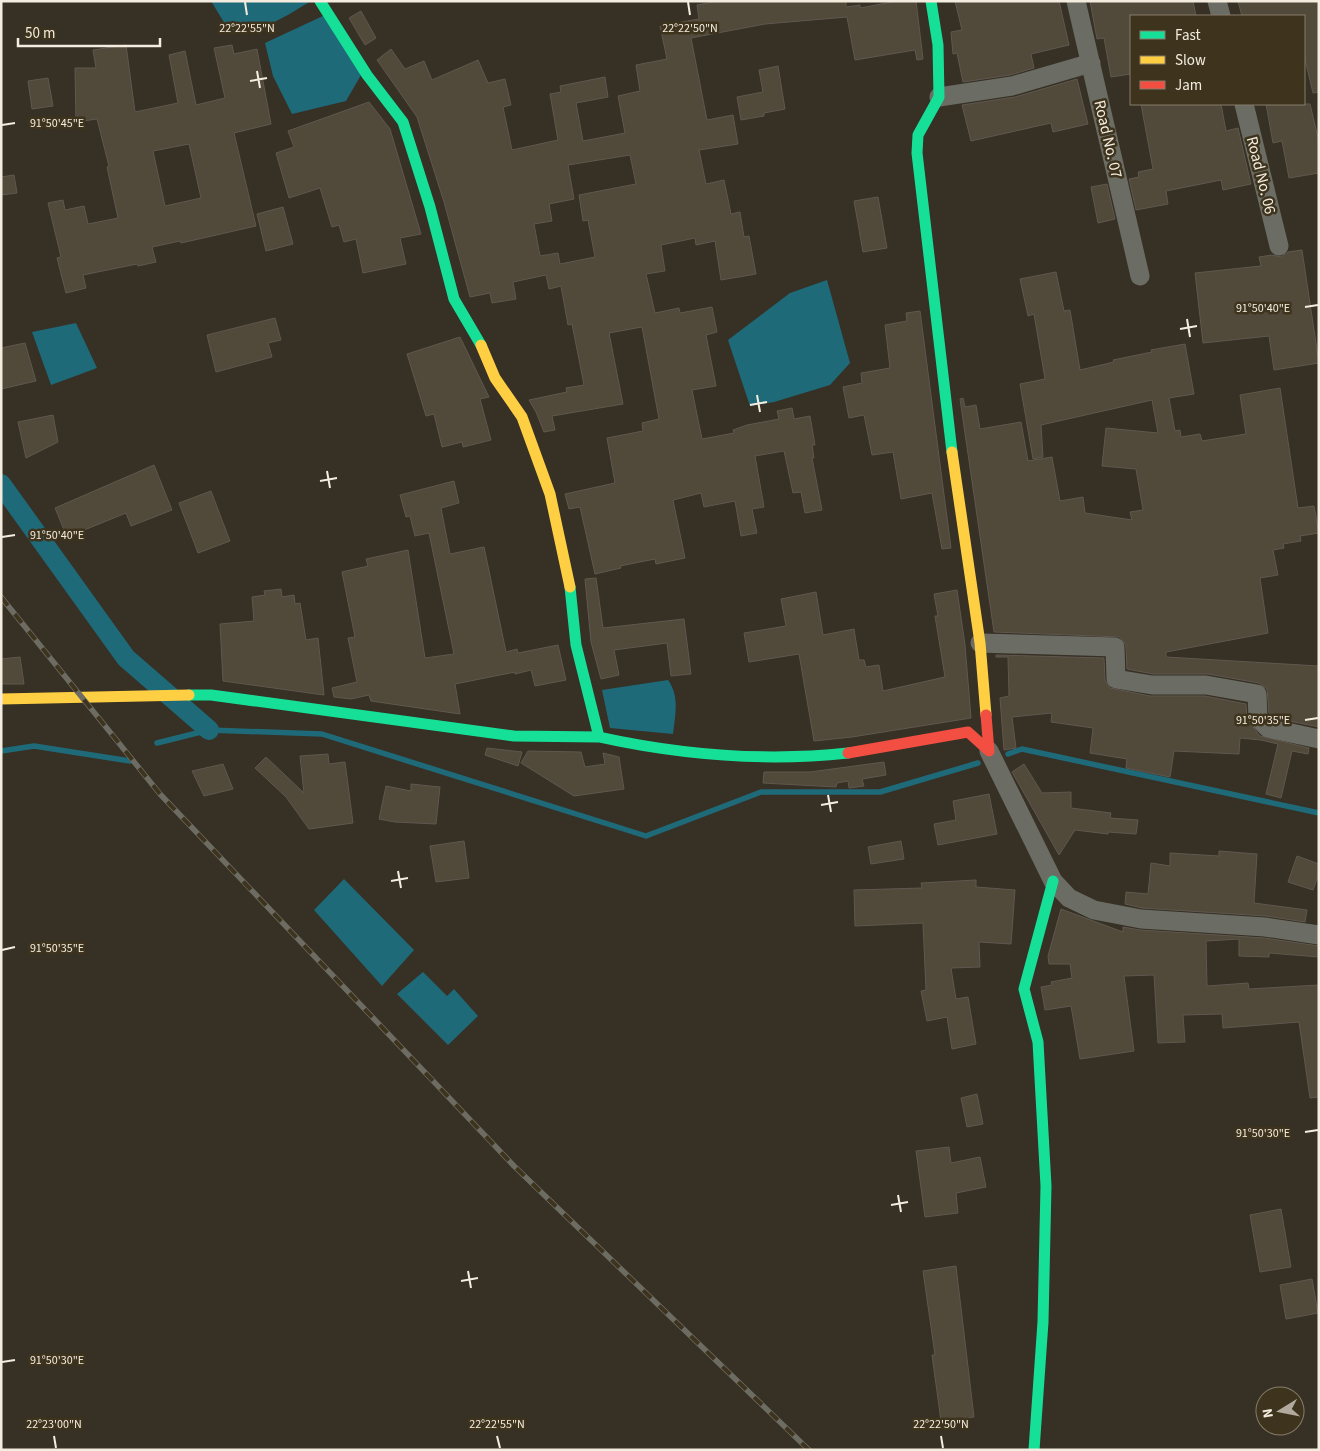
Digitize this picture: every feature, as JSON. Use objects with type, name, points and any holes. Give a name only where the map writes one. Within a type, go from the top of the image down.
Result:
[{"type":"street","points":[[320,1],[367,75],[403,122],[454,299],[478,338],[494,378],[522,417],[550,494],[569,575],[576,645],[599,737]]},
{"type":"street","points":[[931,1],[938,45],[939,97],[918,135],[917,153],[947,416],[980,643],[989,751],[1052,881],[1069,898],[1094,910],[1141,919],[1265,926],[1319,935]]},
{"type":"street","name":"Road No. 07","points":[[1076,1],[1140,276]]},
{"type":"street","points":[[1217,1],[1221,15]]},
{"type":"street","points":[[939,97],[1012,86],[1091,63]]},
{"type":"street","name":"Road No. 06","points":[[1244,105],[1279,246]]},
{"type":"street","points":[[980,643],[1115,647],[1116,680],[1152,685],[1206,685],[1257,694],[1258,718],[1268,728],[1319,739]]},
{"type":"street","points":[[1,699],[211,695],[514,736],[599,737],[652,750],[738,759],[839,754],[968,732],[989,751]]},
{"type":"street","points":[[1034,1450],[1043,1322],[1046,1186],[1038,1042],[1024,989],[1052,881]]},
{"type":"water","points":[[211,1],[311,1],[264,26],[231,34]]},
{"type":"water","points":[[325,15],[361,75],[346,101],[292,114],[273,76],[265,43]]},
{"type":"water","points":[[827,280],[850,363],[830,385],[774,402],[750,406],[728,340],[790,293]]},
{"type":"water","points":[[76,323],[97,368],[51,385],[32,332]]},
{"type":"water","points":[[668,680],[672,686],[675,699],[673,734],[610,728],[602,690]]},
{"type":"water","points":[[344,879],[414,950],[382,986],[314,910]]},
{"type":"water","points":[[423,972],[447,996],[454,989],[478,1016],[448,1045],[397,994]]},
{"type":"building","points":[[718,1],[846,1],[846,7],[860,5],[860,8],[897,1],[916,1],[923,59],[917,60],[915,50],[855,60],[847,17],[765,24],[691,38],[707,120],[733,115],[738,144],[699,150],[706,184],[724,180],[731,214],[740,212],[744,237],[749,236],[756,274],[721,280],[715,241],[696,245],[695,238],[661,245],[665,271],[646,274],[655,313],[679,308],[680,313],[712,307],[717,332],[706,335],[716,386],[692,390],[702,439],[734,433],[733,430],[747,425],[779,419],[777,411],[792,408],[794,419],[810,416],[815,445],[812,445],[814,458],[812,458],[822,510],[805,513],[801,492],[793,493],[784,451],[755,456],[764,507],[752,509],[757,533],[741,536],[735,501],[704,507],[701,493],[673,500],[685,558],[656,564],[655,559],[620,566],[621,568],[595,574],[580,507],[569,509],[565,494],[615,483],[607,438],[643,431],[642,423],[659,419],[642,327],[609,333],[623,404],[552,416],[555,430],[544,432],[529,400],[567,392],[566,388],[584,385],[572,324],[568,325],[561,286],[549,289],[546,275],[513,282],[516,299],[492,303],[490,293],[470,297],[444,202],[417,117],[377,60],[391,49],[405,69],[424,61],[432,80],[478,60],[488,83],[505,79],[511,105],[503,107],[512,150],[558,140],[550,94],[561,92],[560,86],[605,77],[608,97],[576,103],[583,141],[625,133],[618,96],[640,91],[636,65],[667,59],[660,26],[699,19],[697,5]],"holes":[[[630,155],[636,184],[579,195],[583,221],[588,220],[595,257],[560,264],[558,253],[540,256],[534,224],[552,221],[549,204],[574,199],[568,165]]]},
{"type":"building","points":[[955,1],[1059,1],[1069,45],[1031,54],[1034,68],[1010,75],[963,82],[957,53],[953,54],[951,32],[962,30]]},
{"type":"building","points":[[1090,1],[1193,1],[1196,15],[1130,15],[1130,74],[1111,77],[1104,38],[1097,39]]},
{"type":"building","points":[[1238,1],[1319,1],[1319,92],[1313,93],[1305,59],[1305,15],[1242,15]]},
{"type":"building","points":[[361,11],[376,38],[365,45],[349,18]]},
{"type":"building","points":[[126,45],[135,112],[178,103],[169,55],[185,51],[196,105],[225,98],[214,48],[232,45],[234,54],[257,49],[271,124],[234,133],[256,226],[181,243],[180,241],[152,247],[156,262],[83,275],[86,288],[66,293],[57,258],[61,257],[48,203],[63,200],[65,210],[84,206],[88,224],[118,218],[107,167],[109,166],[97,119],[76,122],[75,68],[96,68],[93,50]],"holes":[[[189,144],[201,198],[165,206],[153,151]]]},
{"type":"building","points":[[778,66],[785,109],[764,113],[764,116],[741,120],[737,97],[763,92],[759,70]]},
{"type":"building","points":[[48,78],[53,106],[32,109],[28,81]]},
{"type":"building","points":[[1077,79],[1088,124],[1053,132],[1051,123],[971,141],[962,105],[1015,97]]},
{"type":"building","points":[[369,102],[390,129],[421,234],[400,238],[406,264],[363,273],[356,239],[344,242],[339,225],[332,227],[320,188],[289,198],[276,153],[294,147],[288,131]]},
{"type":"building","points":[[1310,104],[1319,142],[1319,173],[1289,178],[1282,141],[1273,143],[1266,105]]},
{"type":"building","points":[[1141,105],[1221,105],[1226,131],[1238,128],[1251,184],[1223,190],[1221,180],[1166,191],[1168,204],[1136,210],[1129,179],[1139,177],[1138,172],[1153,169]]},
{"type":"building","points":[[14,175],[17,193],[1,195],[1,177]]},
{"type":"building","points":[[1107,184],[1115,219],[1098,223],[1091,187]]},
{"type":"building","points":[[878,197],[887,248],[863,252],[854,201]]},
{"type":"building","points":[[283,207],[293,244],[266,251],[257,214]]},
{"type":"building","points":[[1302,250],[1319,363],[1274,370],[1269,336],[1203,343],[1195,273],[1261,266],[1259,257],[1272,255],[1281,257],[1288,252]]},
{"type":"building","points":[[1056,272],[1064,311],[1070,310],[1080,370],[1114,362],[1113,360],[1152,352],[1151,350],[1185,344],[1194,394],[1169,398],[1175,431],[1180,430],[1181,437],[1200,434],[1202,441],[1246,434],[1240,395],[1280,388],[1298,508],[1314,506],[1319,533],[1300,536],[1301,541],[1283,544],[1284,548],[1273,550],[1278,575],[1260,578],[1268,633],[1166,652],[1166,657],[1319,666],[1319,727],[1274,718],[1269,713],[1267,689],[1259,683],[1208,674],[1153,674],[1127,669],[1126,646],[1120,637],[994,632],[960,399],[963,398],[965,407],[976,405],[980,429],[1021,422],[1028,461],[1052,457],[1060,501],[1083,497],[1085,513],[1132,520],[1130,512],[1143,510],[1136,469],[1102,466],[1106,428],[1158,433],[1152,400],[1041,425],[1043,457],[1033,459],[1020,384],[1045,379],[1034,314],[1028,316],[1020,279]]},
{"type":"building","points":[[920,311],[951,548],[942,549],[932,493],[901,499],[893,452],[872,455],[864,415],[849,418],[843,387],[862,383],[861,373],[890,368],[885,325],[907,321],[906,313]]},
{"type":"building","points":[[275,318],[281,340],[268,343],[272,357],[216,372],[207,335]]},
{"type":"building","points":[[460,337],[489,397],[480,399],[491,440],[463,447],[462,442],[442,447],[434,414],[426,416],[407,354]]},
{"type":"building","points":[[25,343],[36,381],[1,389],[1,348]]},
{"type":"building","points":[[53,415],[58,442],[26,458],[18,422]]},
{"type":"building","points":[[154,465],[172,510],[131,526],[126,513],[67,537],[55,508]]},
{"type":"building","points":[[454,481],[459,503],[441,508],[450,554],[484,547],[506,652],[517,649],[518,653],[558,645],[566,680],[535,686],[531,670],[455,684],[460,714],[371,701],[369,695],[351,699],[334,697],[332,688],[357,682],[348,638],[355,637],[342,572],[368,566],[366,559],[408,550],[425,658],[454,654],[429,533],[415,536],[410,516],[406,517],[400,495]]},
{"type":"building","points":[[211,491],[230,541],[198,553],[179,503]]},
{"type":"building","points":[[596,578],[603,628],[684,619],[691,674],[671,676],[667,643],[614,650],[619,675],[601,679],[591,642],[585,579]]},
{"type":"building","points":[[281,589],[282,597],[294,595],[295,604],[300,603],[306,640],[318,638],[324,695],[223,681],[220,624],[254,621],[252,597],[265,595],[264,591]]},
{"type":"building","points":[[957,590],[965,645],[971,718],[852,737],[814,741],[799,654],[749,662],[744,633],[786,626],[781,599],[816,592],[823,635],[854,629],[859,660],[864,660],[866,667],[879,665],[883,691],[945,677],[935,616],[938,616],[934,594]]},
{"type":"building","points":[[996,655],[1104,658],[1105,680],[1110,688],[1150,696],[1205,696],[1246,704],[1247,719],[1260,736],[1309,748],[1308,754],[1292,751],[1281,798],[1266,794],[1278,744],[1261,740],[1240,738],[1239,754],[1174,751],[1170,777],[1126,768],[1127,759],[1090,753],[1093,728],[1051,722],[1052,713],[1012,717],[1016,748],[1004,750],[1000,698],[1009,696],[1008,657],[996,657]]},
{"type":"building","points":[[20,657],[24,684],[1,684],[1,659]]},
{"type":"building","points":[[487,748],[522,752],[518,766],[485,755]]},
{"type":"building","points":[[528,751],[581,752],[585,767],[605,764],[603,753],[619,757],[624,789],[574,796],[521,763]]},
{"type":"building","points":[[328,754],[329,764],[345,762],[353,823],[309,829],[286,797],[255,768],[266,757],[304,793],[300,756]]},
{"type":"building","points":[[884,762],[886,775],[862,779],[864,786],[849,788],[848,781],[837,783],[836,787],[763,783],[764,772],[810,772]]},
{"type":"building","points":[[223,764],[233,789],[204,796],[192,771]]},
{"type":"building","points":[[1024,764],[1042,793],[1071,792],[1071,808],[1111,813],[1110,818],[1138,820],[1136,834],[1108,832],[1108,834],[1075,830],[1059,855],[1012,772]]},
{"type":"building","points":[[411,784],[440,787],[436,824],[395,822],[379,819],[386,786],[411,791]]},
{"type":"building","points":[[989,794],[997,834],[938,845],[934,824],[956,820],[953,801]]},
{"type":"building","points":[[464,841],[469,878],[436,882],[430,846]]},
{"type":"building","points":[[901,841],[904,859],[871,864],[868,847]]},
{"type":"building","points":[[1219,851],[1257,854],[1254,903],[1307,910],[1305,922],[1266,916],[1142,908],[1125,904],[1126,892],[1148,894],[1151,863],[1170,866],[1170,853],[1219,856]]},
{"type":"building","points":[[1297,856],[1319,864],[1319,873],[1313,890],[1288,882]]},
{"type":"building","points":[[976,880],[976,887],[1015,890],[1011,944],[979,942],[980,967],[951,968],[956,999],[968,997],[976,1044],[952,1049],[947,1017],[927,1021],[921,991],[926,990],[923,923],[855,926],[854,890],[922,888],[921,883]]},
{"type":"building","points":[[1061,909],[1123,932],[1123,927],[1140,930],[1264,938],[1319,946],[1319,957],[1269,953],[1269,957],[1239,956],[1239,939],[1206,941],[1207,986],[1248,983],[1249,989],[1319,985],[1319,1097],[1310,1098],[1299,1022],[1223,1028],[1222,1014],[1183,1015],[1185,1042],[1158,1043],[1154,975],[1124,976],[1134,1051],[1080,1059],[1071,1006],[1045,1010],[1041,987],[1052,985],[1051,982],[1072,978],[1070,964],[1049,964],[1048,956]]},
{"type":"building","points":[[977,1094],[983,1124],[967,1127],[961,1098]]},
{"type":"building","points":[[949,1147],[951,1163],[980,1157],[986,1187],[956,1193],[958,1213],[925,1217],[916,1151]]},
{"type":"building","points":[[1281,1209],[1291,1267],[1260,1272],[1250,1215]]},
{"type":"building","points":[[956,1266],[974,1417],[941,1421],[932,1355],[935,1355],[923,1271]]},
{"type":"building","points":[[1312,1279],[1318,1313],[1286,1319],[1280,1285]]},
{"type":"waterway","points":[[1,484],[126,658],[209,730]]},
{"type":"waterway","points":[[157,743],[209,730],[322,734],[646,836],[761,792],[880,792],[978,763]]},
{"type":"waterway","points":[[1,751],[34,746],[130,761]]},
{"type":"waterway","points":[[1008,754],[1022,749],[1319,813]]},
{"type":"railway","points":[[1,597],[160,794],[514,1166],[809,1450]]},
{"type":"traffic: fast","points":[[320,1],[367,75],[403,122],[430,207],[454,299],[481,345]]},
{"type":"traffic: fast","points":[[931,1],[938,45],[939,97],[918,135],[917,153],[952,452]]},
{"type":"traffic: fast","points":[[570,587],[576,645],[599,737],[661,748],[754,757],[817,756],[848,753]]},
{"type":"traffic: fast","points":[[189,695],[211,695],[514,736],[599,737]]},
{"type":"traffic: fast","points":[[1034,1450],[1043,1322],[1046,1186],[1038,1042],[1024,989],[1053,881]]},
{"type":"traffic: slow","points":[[481,345],[495,378],[522,417],[550,494],[570,587]]},
{"type":"traffic: slow","points":[[952,452],[980,643],[986,715]]},
{"type":"traffic: slow","points":[[1,699],[189,695]]},
{"type":"traffic: jam","points":[[848,753],[968,732],[989,751],[986,715]]}]
